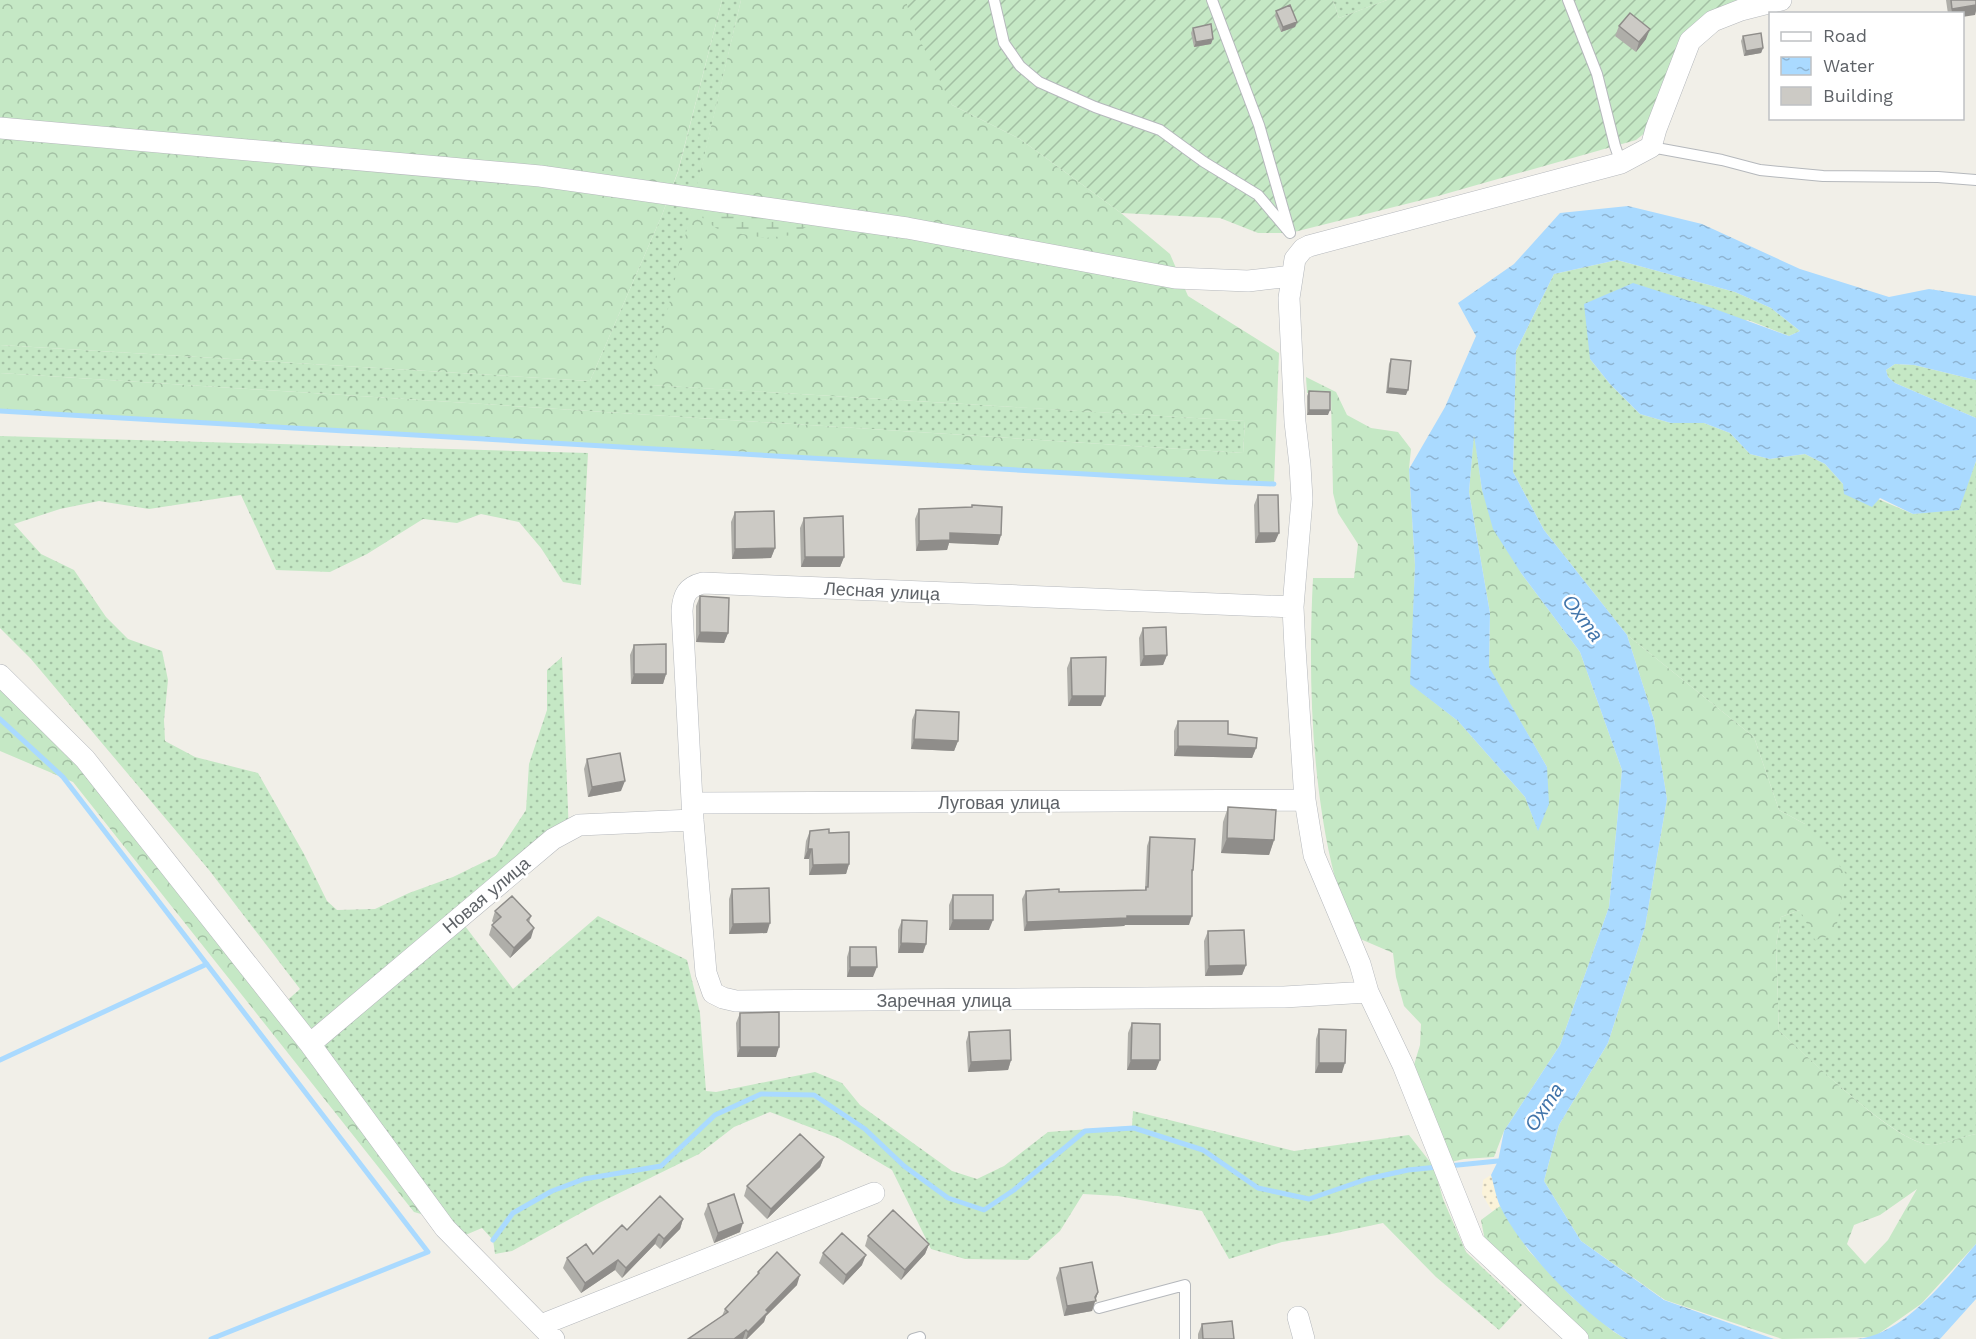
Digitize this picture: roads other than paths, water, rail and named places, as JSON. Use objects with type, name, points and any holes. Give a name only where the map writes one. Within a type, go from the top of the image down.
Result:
[{"type":"street","points":[[1578,1339],[1474,1242],[1403,1065],[1368,992],[1360,964],[1314,855],[1305,800],[1293,608],[1302,499],[1290,348],[1289,298],[1292,276],[1298,254],[1309,246],[1328,239],[1621,163],[1652,147],[1656,129],[1690,41],[1713,21],[1743,5],[1781,0]]},
{"type":"street","points":[[0,129],[540,176],[907,228],[1175,278],[1248,281],[1292,276]]},
{"type":"street","name":"Лесная улица","points":[[693,811],[682,611],[683,598],[689,588],[696,585],[703,583],[1293,608]]},
{"type":"street","points":[[0,675],[85,759],[310,1044],[445,1228],[547,1332],[874,1193]]},
{"type":"street","name":"Луговая улица","points":[[693,811],[1305,800]]},
{"type":"street","name":"Заречная улица","points":[[693,811],[706,973],[713,993],[723,998],[736,1001],[1272,998],[1368,992]]},
{"type":"street","name":"Новая улица","points":[[310,1044],[553,839],[579,825],[693,811]]},
{"type":"street","points":[[1299,1317],[1304,1339]]},
{"type":"lane","points":[[994,0],[1004,43],[1020,66],[1039,82],[1095,107],[1160,129],[1204,162],[1258,195],[1290,233],[1258,125],[1212,0]]},
{"type":"lane","points":[[1568,0],[1597,74],[1621,163]]},
{"type":"lane","points":[[1652,147],[1722,160],[1760,170],[1823,176],[1938,177],[1971,181],[1976,191]]},
{"type":"lane","points":[[1100,1308],[1185,1285],[1185,1339]]},
{"type":"water","name":"Охта","points":[[1628,206],[1702,224],[1800,269],[1889,297],[1929,289],[1976,296],[1976,380],[1914,365],[1895,364],[1886,370],[1888,377],[1895,383],[1976,418],[1976,461],[1959,510],[1913,514],[1880,498],[1872,507],[1844,494],[1843,484],[1825,464],[1805,454],[1770,459],[1750,454],[1730,433],[1704,423],[1671,423],[1640,414],[1610,384],[1590,359],[1584,304],[1633,283],[1789,336],[1800,331],[1771,308],[1735,292],[1617,260],[1554,274],[1516,351],[1513,472],[1544,530],[1627,635],[1654,720],[1667,799],[1645,927],[1608,1043],[1559,1125],[1544,1181],[1581,1241],[1664,1300],[1774,1339],[1626,1339],[1592,1315],[1555,1280],[1522,1242],[1497,1199],[1491,1175],[1498,1161],[1504,1131],[1560,1045],[1609,907],[1622,770],[1580,652],[1521,573],[1493,529],[1482,490],[1474,435],[1469,492],[1490,613],[1489,667],[1547,767],[1549,804],[1538,831],[1525,797],[1458,721],[1410,684],[1415,565],[1409,469],[1445,407],[1476,336],[1458,303],[1514,264],[1560,213]]},
{"type":"water","points":[[1976,1244],[1976,1299],[1940,1339],[1857,1339],[1875,1335],[1908,1316],[1938,1288]]},
{"type":"waterway","points":[[0,411],[1274,484]]},
{"type":"waterway","points":[[0,719],[63,777],[428,1252],[211,1339]]},
{"type":"waterway","points":[[0,1060],[207,964]]},
{"type":"waterway","points":[[493,1240],[513,1213],[552,1191],[584,1179],[661,1166],[715,1115],[761,1094],[814,1095],[865,1129],[904,1166],[948,1198],[984,1210],[1014,1190],[1085,1131],[1134,1128],[1203,1150],[1258,1188],[1309,1199],[1367,1179],[1408,1170],[1438,1167]]},
{"type":"waterway","points":[[1448,1166],[1498,1161]]}]
